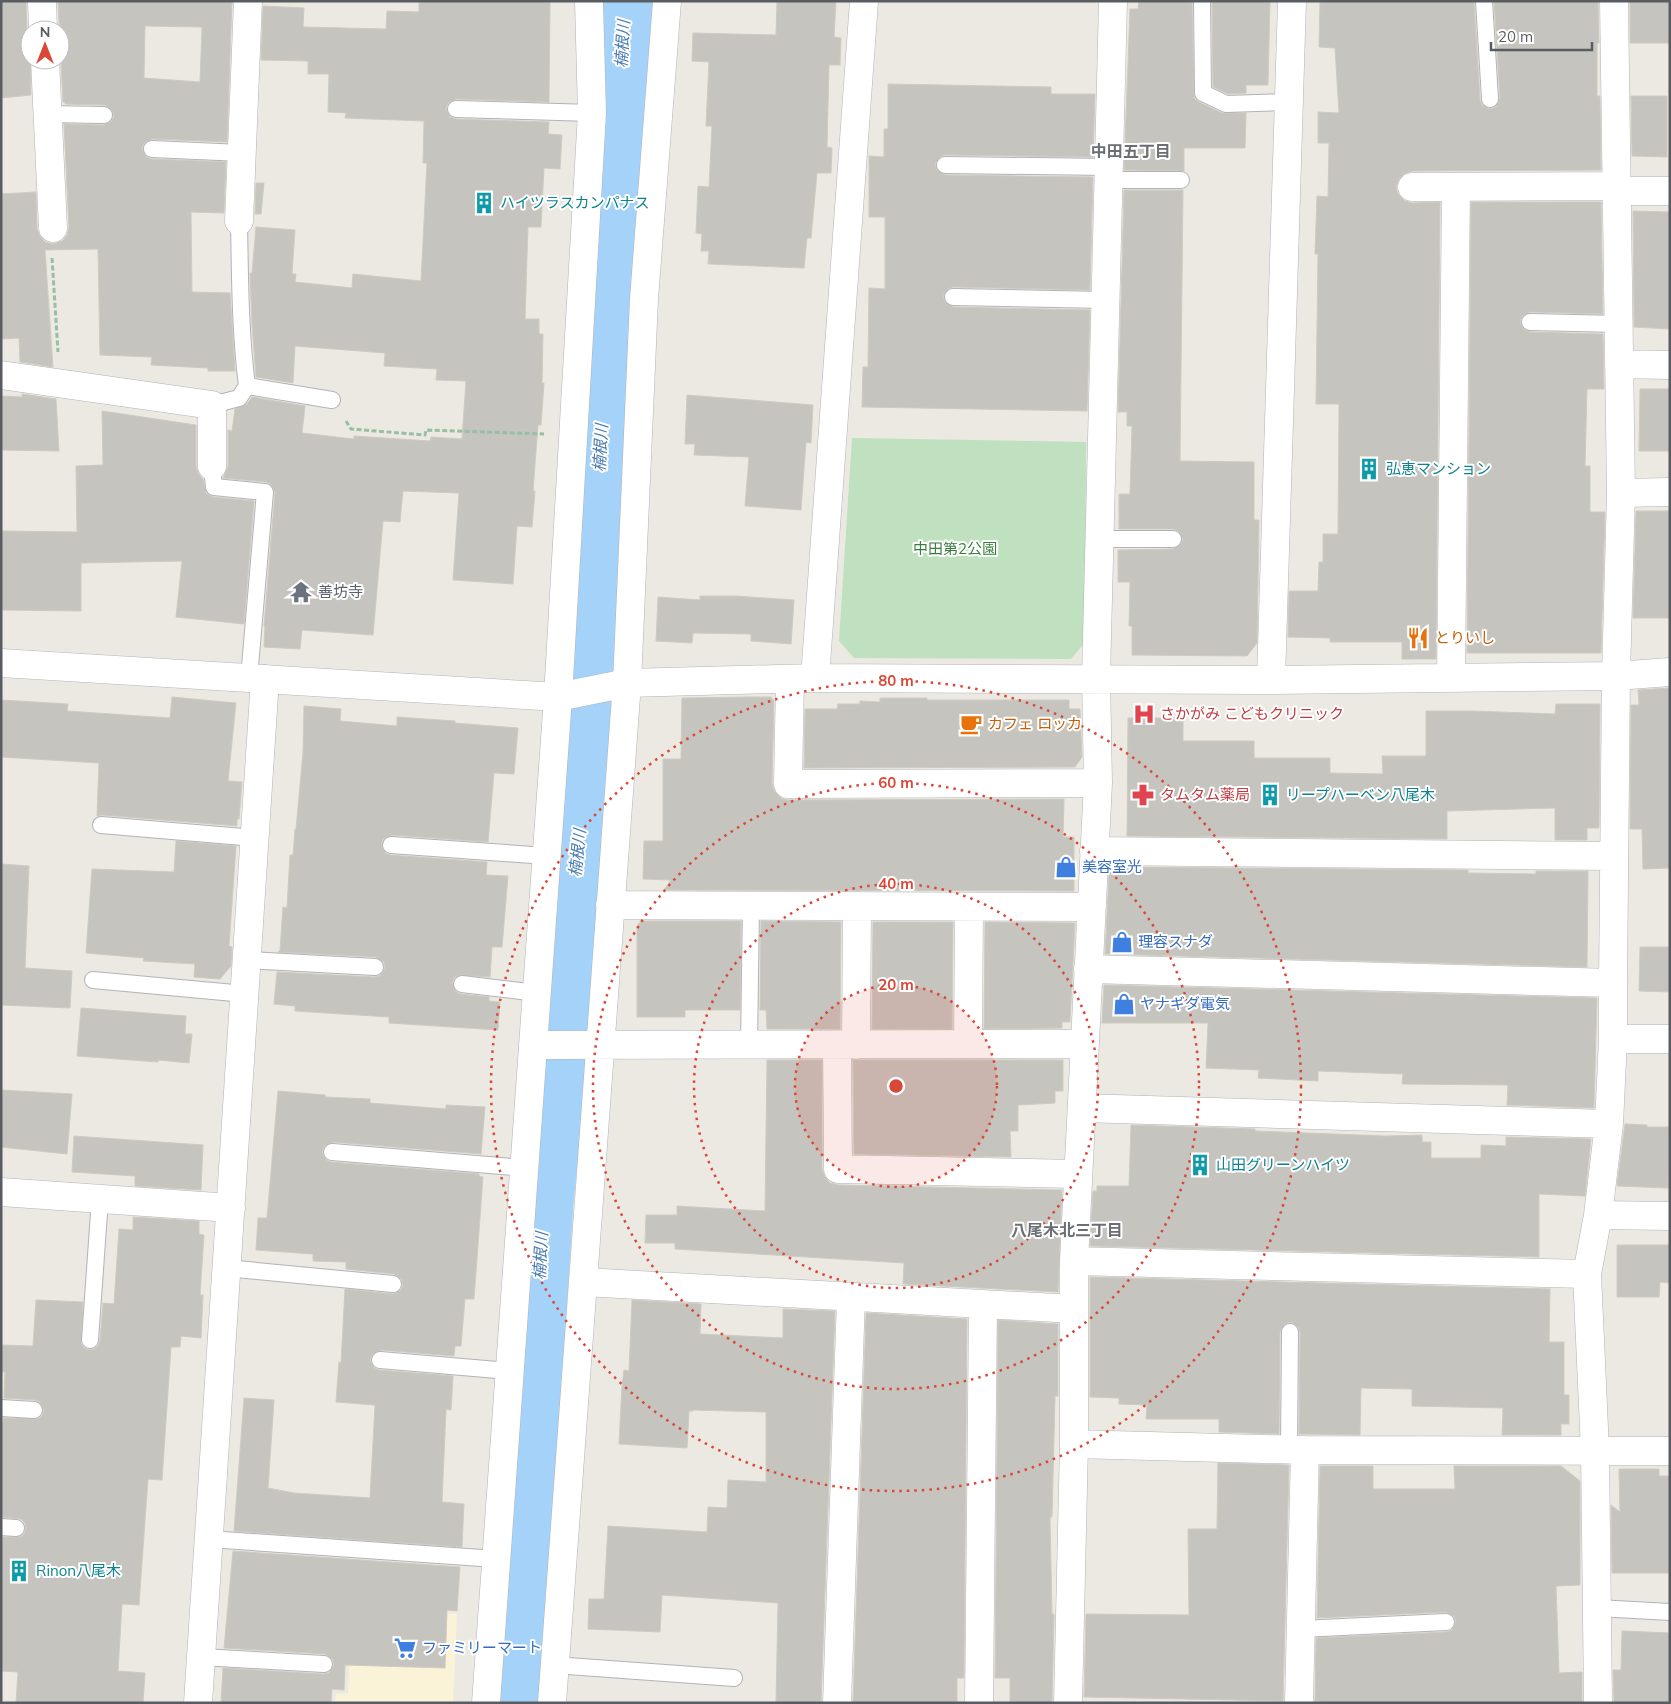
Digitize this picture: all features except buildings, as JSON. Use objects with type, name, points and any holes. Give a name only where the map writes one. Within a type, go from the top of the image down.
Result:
[{"type":"street","points":[[42,1],[43,20]]},
{"type":"street","points":[[238,220],[248,1]]},
{"type":"street","points":[[486,1703],[524,1168],[541,1045],[537,993],[558,697],[592,113],[589,1]]},
{"type":"street","points":[[552,1703],[584,1282],[591,1045],[610,905],[627,683],[644,298],[667,1]]},
{"type":"street","points":[[864,1],[802,679],[788,784],[1098,783]]},
{"type":"street","points":[[1068,1703],[1074,1444],[1074,1261],[1098,783],[1096,678],[1113,1]]},
{"type":"street","points":[[1271,680],[1292,1]]},
{"type":"street","points":[[1598,1703],[1595,1450],[1587,1274],[1598,1215],[1609,1124],[1614,1039],[1612,982],[1616,676],[1621,493],[1614,1]]},
{"type":"street","points":[[45,70],[54,228]]},
{"type":"street","points":[[1412,187],[1617,188],[1670,191]]},
{"type":"street","points":[[1451,678],[1456,187]]},
{"type":"street","points":[[1619,364],[1670,365]]},
{"type":"street","points":[[1,375],[212,405],[212,466]]},
{"type":"street","points":[[1621,493],[1670,492]]},
{"type":"street","points":[[1,663],[558,697],[627,683],[802,679],[1096,678],[1271,680],[1616,676],[1670,672]]},
{"type":"street","points":[[198,1703],[255,838],[257,679]]},
{"type":"street","points":[[1094,851],[1614,856]]},
{"type":"street","points":[[610,905],[1092,907]]},
{"type":"street","points":[[857,906],[838,1169],[1078,1174]]},
{"type":"street","points":[[968,1044],[969,907]]},
{"type":"street","points":[[1088,969],[1612,982]]},
{"type":"street","points":[[1614,1039],[1670,1039]]},
{"type":"street","points":[[541,1045],[1085,1044]]},
{"type":"street","points":[[1082,1108],[1609,1124]]},
{"type":"street","points":[[1,1192],[231,1208]]},
{"type":"street","points":[[1598,1215],[1670,1216]]},
{"type":"street","points":[[1074,1261],[1587,1274]]},
{"type":"street","points":[[584,1282],[1074,1309]]},
{"type":"street","points":[[837,1703],[851,1298]]},
{"type":"street","points":[[979,1703],[983,1305]]},
{"type":"street","points":[[1074,1444],[1297,1450],[1670,1451]]},
{"type":"street","points":[[1297,1450],[1301,1629],[1299,1703]]},
{"type":"lane","points":[[1202,1],[1203,93],[1226,104],[1289,102]]},
{"type":"lane","points":[[1484,1],[1490,99]]},
{"type":"lane","points":[[456,109],[592,113]]},
{"type":"lane","points":[[47,114],[104,115]]},
{"type":"lane","points":[[152,149],[242,153]]},
{"type":"lane","points":[[945,165],[1109,173],[1181,180]]},
{"type":"lane","points":[[212,405],[239,398],[247,386],[240,290],[238,220]]},
{"type":"lane","points":[[953,297],[1106,300]]},
{"type":"lane","points":[[1530,322],[1619,324]]},
{"type":"lane","points":[[247,386],[332,400]]},
{"type":"lane","points":[[212,466],[214,486],[266,492],[257,679]]},
{"type":"lane","points":[[1100,539],[1173,539]]},
{"type":"lane","points":[[101,825],[255,838]]},
{"type":"lane","points":[[391,845],[547,856]]},
{"type":"lane","points":[[749,1045],[751,906]]},
{"type":"lane","points":[[247,960],[375,967]]},
{"type":"lane","points":[[93,980],[245,994]]},
{"type":"lane","points":[[462,984],[537,993]]},
{"type":"lane","points":[[332,1152],[524,1168]]},
{"type":"lane","points":[[90,1340],[100,1199]]},
{"type":"lane","points":[[226,1268],[394,1284]]},
{"type":"lane","points":[[1290,1332],[1297,1450]]},
{"type":"lane","points":[[380,1360],[510,1371]]},
{"type":"lane","points":[[1,1408],[34,1410]]},
{"type":"lane","points":[[209,1539],[496,1559]]},
{"type":"lane","points":[[1597,1608],[1670,1612]]},
{"type":"lane","points":[[1301,1629],[1446,1622]]},
{"type":"lane","points":[[202,1657],[324,1664]]},
{"type":"lane","points":[[554,1665],[734,1678]]},
{"type":"path","points":[[54,228],[51,237],[60,384]]},
{"type":"path","points":[[332,400],[351,429],[425,436],[426,430],[573,436]]},
{"type":"shaded area","points":[[352,1606],[457,1614],[453,1703],[335,1703],[336,1694],[348,1693]]},
{"type":"green space","name":"中田第2公園","points":[[852,438],[1086,442],[1085,642],[1071,659],[854,658],[839,641]]},
{"type":"waterway","name":"楠根川","points":[[513,1703],[543,1202],[589,735],[590,640],[620,105],[624,1]]},
{"type":"place","name":"ハイツラスカンパナス","points":[[484,203]]},
{"type":"place","name":"弘恵マンション","points":[[1369,469]]},
{"type":"place","name":"善坊寺","points":[[301,592]]},
{"type":"place","name":"とりいし","points":[[1418,638]]},
{"type":"place","name":"さかがみ こどもクリニック","points":[[1144,714]]},
{"type":"place","name":"カフェ ロッカ","points":[[971,724]]},
{"type":"place","name":"タムタム薬局","points":[[1143,795]]},
{"type":"place","name":"リープハーベン八尾木","points":[[1270,795]]},
{"type":"place","name":"美容室光","points":[[1066,867]]},
{"type":"place","name":"理容スナダ","points":[[1122,942]]},
{"type":"place","name":"ヤナギダ電気","points":[[1124,1004]]},
{"type":"place","name":"山田グリーンハイツ","points":[[1200,1165]]},
{"type":"place","name":"Rinon八尾木","points":[[19,1571]]},
{"type":"place","name":"ファミリーマート","points":[[405,1648]]},
{"type":"district","name":"中田五丁目","points":[[1131,151]]},
{"type":"district","name":"八尾木北三丁目","points":[[1067,1230]]}]
